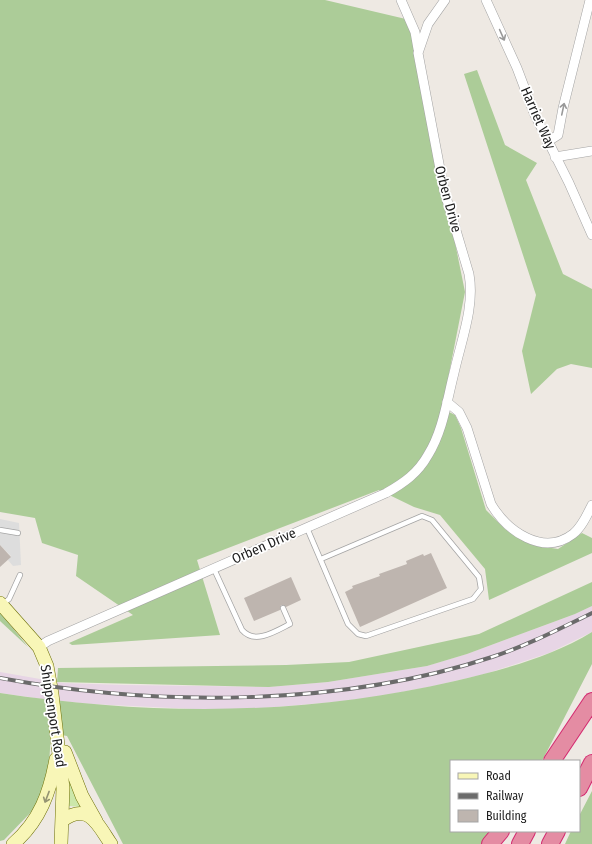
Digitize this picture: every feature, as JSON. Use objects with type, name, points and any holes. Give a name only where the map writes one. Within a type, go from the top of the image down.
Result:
[{"type":"highway","points":[[553,760],[592,702]]},
{"type":"highway","points":[[563,760],[592,702]]},
{"type":"highway","points":[[580,786],[592,763]]},
{"type":"highway","points":[[490,844],[501,832]]},
{"type":"highway","points":[[520,844],[526,832]]},
{"type":"highway","points":[[550,844],[556,832]]},
{"type":"main road","name":"Shippenport Road","points":[[1,605],[39,647],[46,666],[59,745],[63,788],[63,820],[60,844]]},
{"type":"main road","points":[[56,727],[82,796],[111,844]]},
{"type":"main road","points":[[14,844],[29,829],[43,807],[50,786],[59,745]]},
{"type":"main road","points":[[63,820],[70,815],[80,813],[96,821]]},
{"type":"street","points":[[401,0],[415,32],[418,53]]},
{"type":"street","name":"Orben Drive","points":[[39,647],[48,641],[386,493],[412,477],[432,449],[447,402],[468,316],[471,287],[469,274],[444,190],[418,53],[428,24],[445,0]]},
{"type":"street","name":"Harriet Way","points":[[486,0],[517,68],[531,107],[592,235]]},
{"type":"street","points":[[547,142],[558,135],[563,108],[590,0]]},
{"type":"street","points":[[555,157],[592,152]]},
{"type":"street","points":[[447,402],[459,412],[467,428],[491,504],[497,514],[517,532],[538,542],[556,542],[574,533],[580,526],[592,505]]},
{"type":"lane","points":[[307,528],[348,624],[362,636],[366,636],[473,599],[481,589],[479,577],[432,520],[422,516],[321,559]]},
{"type":"lane","points":[[0,530],[18,533]]},
{"type":"lane","points":[[214,569],[242,630],[247,634],[254,636],[267,635],[290,624],[283,608]]},
{"type":"lane","points":[[1,605],[9,599],[20,575]]},
{"type":"shaded area","points":[[0,519],[19,523],[21,565],[13,566],[8,560],[11,556],[0,545]]},
{"type":"shaded area","points":[[592,606],[592,632],[549,653],[485,674],[429,687],[358,700],[264,708],[214,710],[91,704],[0,693],[0,672],[63,683],[124,685],[269,687],[328,682],[427,666],[467,654],[575,614]]},
{"type":"green space","points":[[0,0],[325,0],[410,20],[465,292],[444,399],[449,412],[455,415],[461,428],[486,510],[505,529],[532,545],[558,549],[582,533],[592,538],[592,553],[489,600],[485,569],[440,515],[414,507],[379,490],[197,560],[220,635],[72,645],[69,643],[133,615],[76,576],[78,555],[42,543],[35,518],[0,512]]},
{"type":"green space","points":[[477,70],[505,145],[537,163],[526,180],[563,274],[592,289],[592,368],[571,364],[557,369],[531,394],[522,351],[536,295],[464,74]]},
{"type":"green space","points":[[592,582],[592,606],[575,614],[467,654],[427,666],[328,682],[269,687],[57,682],[58,668],[286,665],[349,662],[479,634]]},
{"type":"green space","points":[[0,612],[28,647],[0,621]]},
{"type":"green space","points":[[592,632],[592,664],[543,760],[450,760],[450,832],[491,832],[481,844],[123,844],[67,736],[51,733],[48,781],[35,808],[4,840],[0,841],[0,693],[57,701],[171,709],[228,709],[342,701],[398,693],[455,681],[526,662],[576,641]]},
{"type":"green space","points":[[68,770],[82,807],[69,806]]},
{"type":"green space","points":[[592,791],[592,844],[565,844],[571,832],[580,832],[580,814]]},
{"type":"building","points":[[0,545],[11,557],[0,567]]},
{"type":"building","points":[[431,553],[447,588],[360,627],[345,592],[353,588],[352,586],[407,564],[406,561],[423,554],[424,556]]},
{"type":"building","points":[[291,577],[301,600],[286,607],[281,605],[280,610],[254,621],[244,598]]},
{"type":"railway","points":[[0,678],[121,694],[184,697],[248,697],[311,693],[373,685],[434,673],[492,657],[505,653],[592,613]]}]
